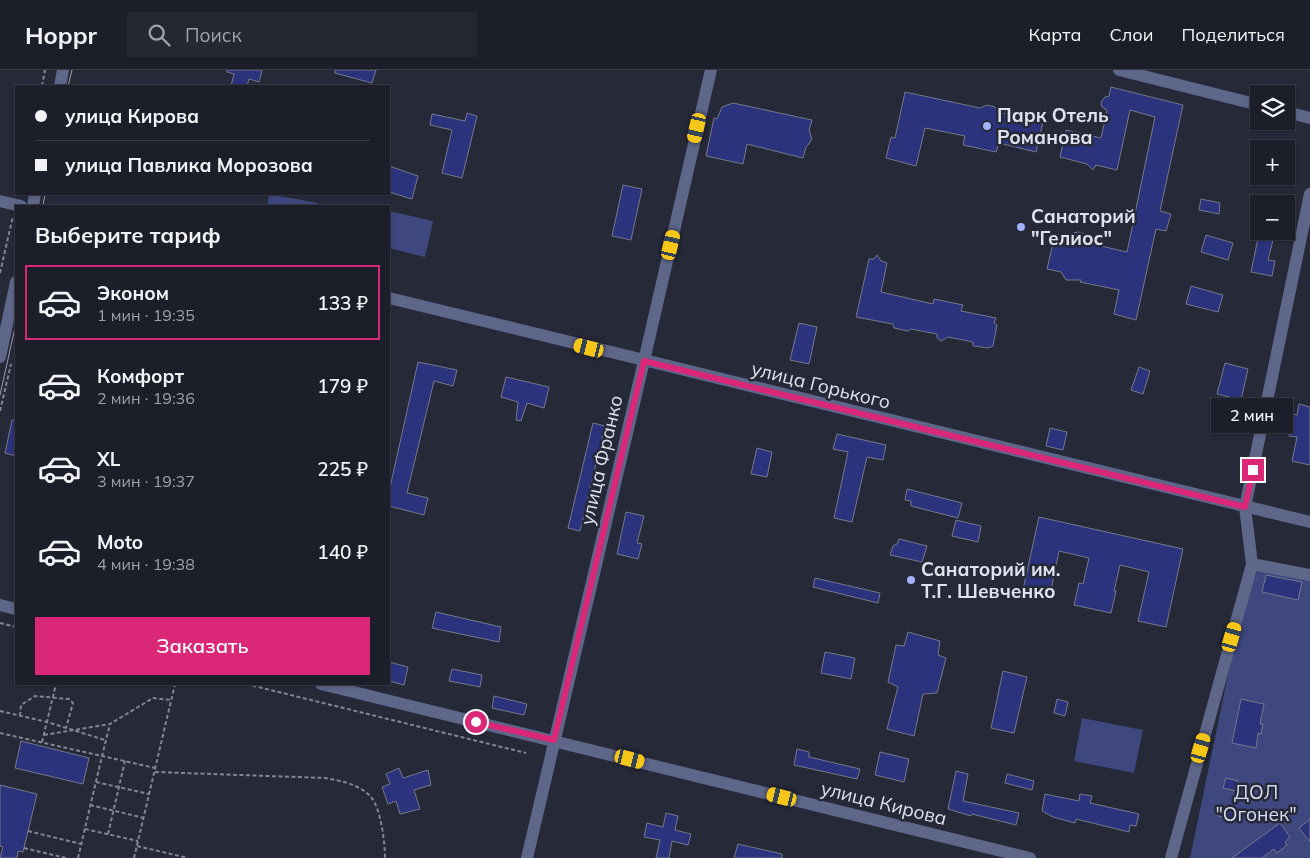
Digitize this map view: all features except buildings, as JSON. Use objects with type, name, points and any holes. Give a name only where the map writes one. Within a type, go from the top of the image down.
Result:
[{"type":"street","points":[[60,85],[64,70]]},
{"type":"street","name":"улица Франко","points":[[527,858],[711,70]]},
{"type":"street","points":[[1118,70],[1143,73],[1250,103]]},
{"type":"street","points":[[1295,114],[1310,118]]},
{"type":"street","points":[[1171,858],[1252,564],[1245,507],[1310,194]]},
{"type":"street","points":[[0,201],[15,205]]},
{"type":"street","points":[[6,357],[15,290]]},
{"type":"street","name":"улица Горького","points":[[390,298],[1310,522]]},
{"type":"street","points":[[1252,564],[1310,575]]},
{"type":"street","points":[[0,606],[15,609]]},
{"type":"street","name":"улица Кирова","points":[[325,685],[1030,858]]},
{"type":"path","points":[[42,85],[45,70]]},
{"type":"path","points":[[0,273],[15,220]]},
{"type":"path","points":[[0,411],[6,357]]},
{"type":"path","points":[[0,623],[15,627]]},
{"type":"path","points":[[42,742],[56,685]]},
{"type":"path","points":[[134,858],[175,685]]},
{"type":"path","points":[[250,685],[526,752]]},
{"type":"path","points":[[20,716],[21,705],[36,696],[69,699],[73,704],[66,728]]},
{"type":"path","points":[[44,735],[110,724],[153,698],[171,700]]},
{"type":"path","points":[[0,711],[47,722],[105,740]]},
{"type":"path","points":[[78,858],[110,724]]},
{"type":"path","points":[[0,733],[155,768]]},
{"type":"path","points":[[108,834],[126,761]]},
{"type":"path","points":[[154,772],[325,778],[346,782],[357,787],[372,798],[384,840],[385,858]]},
{"type":"path","points":[[96,782],[149,794]]},
{"type":"path","points":[[90,805],[144,818]]},
{"type":"path","points":[[85,829],[138,841]]},
{"type":"path","points":[[28,831],[81,844]]},
{"type":"path","points":[[137,846],[188,858]]},
{"type":"path","points":[[24,848],[66,858]]},
{"type":"green space","points":[[269,195],[318,203],[317,205],[267,205]]},
{"type":"green space","points":[[390,211],[433,221],[425,257],[390,248]]},
{"type":"green space","name":"ДОЛ \"Огонек\"","points":[[1252,559],[1310,573],[1310,858],[1190,858]]},
{"type":"green space","points":[[1082,718],[1143,730],[1134,773],[1074,761]]},
{"type":"tram line","points":[[68,85],[72,70]]},
{"type":"tram line","points":[[43,205],[45,195]]},
{"type":"tram line","points":[[0,395],[15,328]]},
{"type":"place","name":"Парк Отель Романова","points":[[987,126]]},
{"type":"place","name":"Санаторий \"Гелиос\"","points":[[1021,227]]},
{"type":"place","name":"Санаторий им. Т.Г. Шевченко","points":[[911,580]]},
{"type":"route","points":[[476,722],[554,740],[644,361],[1245,507],[1253,470]]}]
